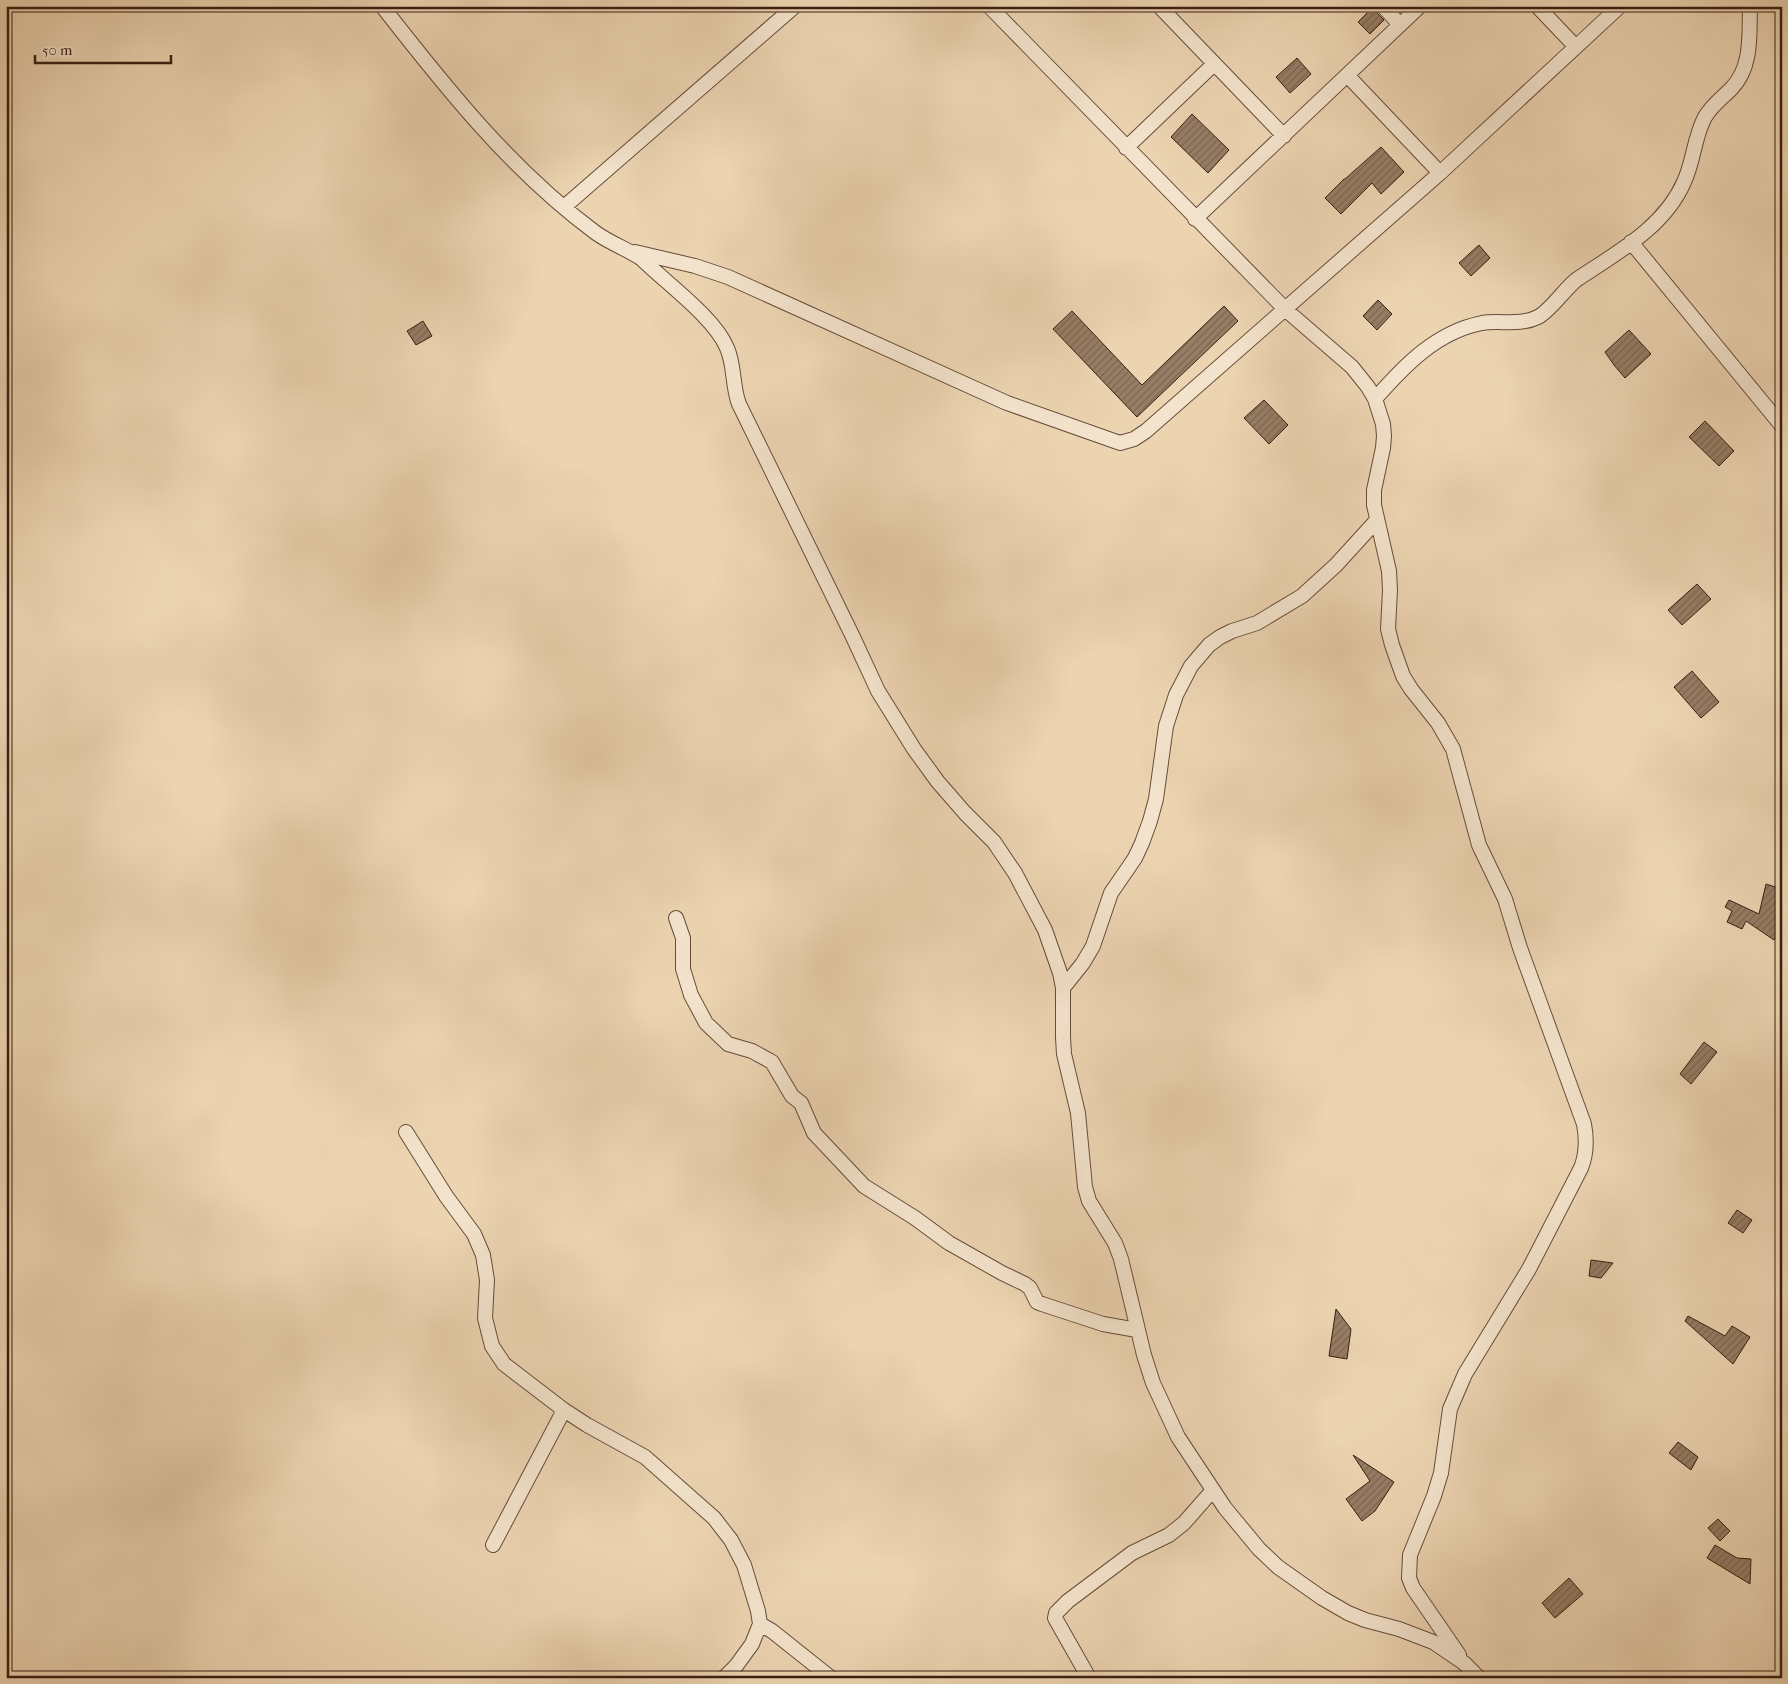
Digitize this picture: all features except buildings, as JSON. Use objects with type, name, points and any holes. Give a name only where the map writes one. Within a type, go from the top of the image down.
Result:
[{"type":"street","points":[[382,6],[459,103],[542,189],[596,233],[642,260],[711,322],[720,333],[731,357],[734,388],[739,404],[878,691],[914,749],[938,782],[994,842],[1014,873],[1045,930],[1060,973],[1063,988],[1062,1037],[1064,1054],[1078,1113],[1085,1187],[1090,1201],[1115,1243],[1121,1259],[1153,1383],[1178,1438],[1241,1529],[1259,1549],[1300,1583],[1348,1613],[1433,1642],[1464,1663]]},
{"type":"street","points":[[564,207],[795,6]]},
{"type":"street","points":[[989,6],[1286,310],[1352,367],[1375,399],[1383,424],[1383,448],[1374,490],[1377,520],[1382,534],[1389,571],[1388,629],[1397,661],[1411,689],[1438,722],[1453,749],[1479,845],[1508,907],[1520,948],[1584,1124],[1587,1142],[1581,1168],[1533,1261],[1465,1374],[1457,1391],[1450,1409],[1441,1473],[1410,1556],[1409,1578],[1413,1588],[1464,1663],[1479,1678]]},
{"type":"street","points":[[1160,6],[1284,136]]},
{"type":"street","points":[[1383,6],[1400,25]]},
{"type":"street","points":[[1195,219],[1420,6]]},
{"type":"street","points":[[1537,6],[1576,47]]},
{"type":"street","points":[[629,251],[695,266],[728,277],[1007,403],[1120,444],[1134,439],[1146,431],[1286,310],[1440,173],[1620,6]]},
{"type":"street","points":[[1375,399],[1399,371],[1436,341],[1462,328],[1476,325],[1523,322],[1540,316],[1576,280],[1648,230],[1672,205],[1685,180],[1705,117],[1731,89],[1743,71],[1749,49],[1750,6]]},
{"type":"street","points":[[1126,148],[1214,64]]},
{"type":"street","points":[[1347,75],[1440,173]]},
{"type":"street","points":[[1631,242],[1782,426]]},
{"type":"street","points":[[1063,988],[1092,946],[1111,893],[1135,858],[1142,843],[1156,799],[1166,726],[1176,695],[1191,666],[1199,655],[1220,638],[1232,631],[1257,623],[1302,596],[1336,565],[1377,520]]},
{"type":"street","points":[[676,918],[683,938],[682,959],[691,996],[706,1023],[728,1044],[752,1051],[772,1062],[792,1096],[801,1103],[814,1133],[864,1186],[915,1218],[949,1243],[1025,1284],[1030,1288],[1037,1302],[1103,1324],[1138,1330]]},
{"type":"street","points":[[406,1132],[446,1196],[474,1234],[483,1255],[486,1280],[485,1318],[492,1346],[504,1364],[564,1410],[645,1457],[714,1518],[731,1540],[744,1565],[760,1624],[752,1644],[736,1666],[724,1678]]},
{"type":"street","points":[[493,1545],[564,1410]]},
{"type":"street","points":[[1089,1678],[1055,1618],[1056,1613],[1068,1601],[1132,1553],[1169,1535],[1184,1523],[1213,1490]]},
{"type":"street","points":[[760,1624],[772,1631],[831,1678]]}]
